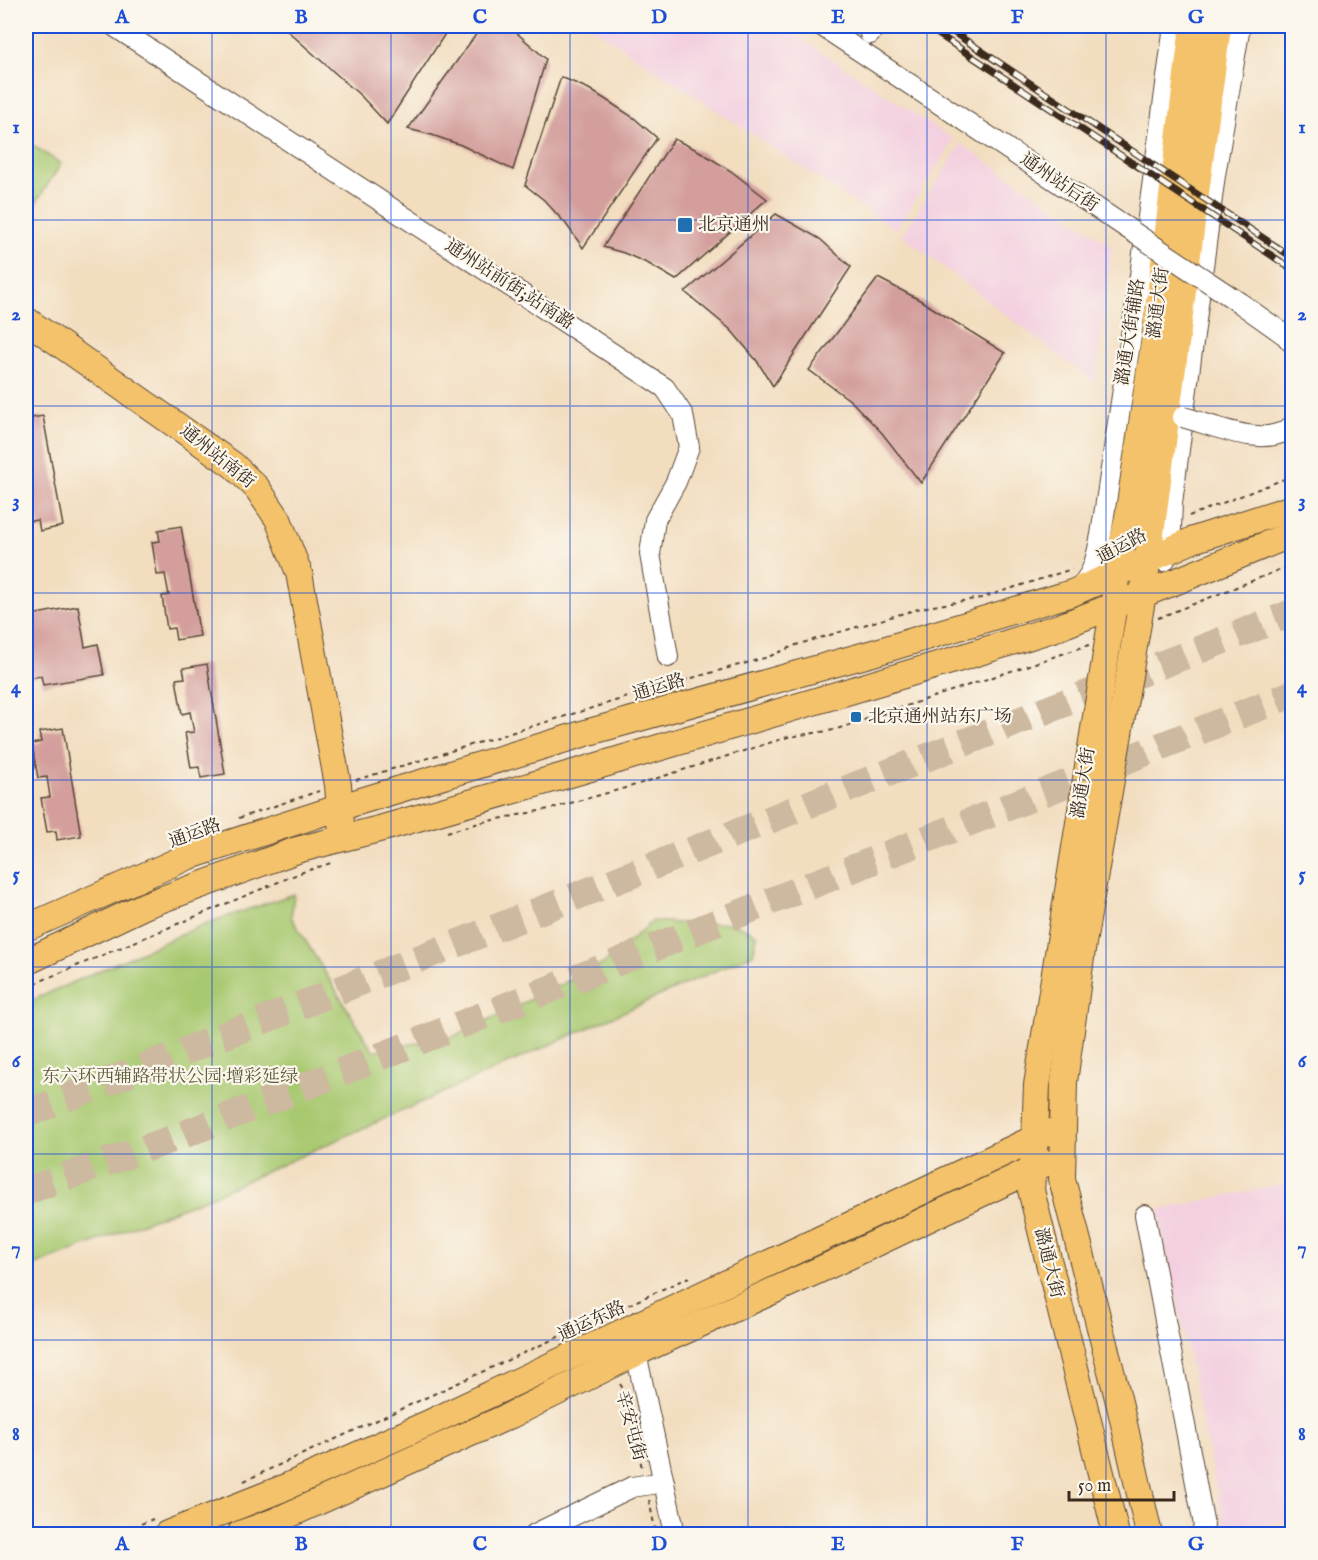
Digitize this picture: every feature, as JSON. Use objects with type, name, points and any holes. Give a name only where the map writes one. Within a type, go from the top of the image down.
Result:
[{"type":"main road","name":"潞通大街","points":[[1116,1534],[1030,1190],[1035,1138],[1036,1085],[1114,604],[1106,569],[1128,517],[1155,336],[1193,26]]},
{"type":"main road","name":"潞通大街","points":[[1149,1534],[1120,1406],[1062,1179],[1064,1082],[1083,943],[1137,626],[1143,594],[1159,556],[1218,26]]},
{"type":"main road","name":"通州站南街","points":[[26,320],[233,465],[257,488],[278,519],[299,573],[331,799],[334,848]]},
{"type":"main road","name":"通州站南街","points":[[26,342],[202,461],[239,492],[267,533],[283,581],[300,653],[321,771],[331,799]]},
{"type":"main road","name":"通运路","points":[[26,928],[187,856],[331,799],[589,732],[862,656],[1072,594],[1106,569],[1159,556],[1193,540],[1293,508]]},
{"type":"main road","points":[[26,962],[146,905],[297,850],[334,848],[1059,627],[1293,534]]},
{"type":"main road","name":"通运东路","points":[[163,1526],[252,1489],[429,1424],[1063,1126]]},
{"type":"main road","points":[[240,1534],[274,1528],[636,1353],[828,1266],[1062,1155]]},
{"type":"street","name":"通州站前街;站南潞","points":[[114,26],[665,388],[683,415],[689,447],[676,482],[655,520],[650,554],[668,657]]},
{"type":"street","name":"通州站后街","points":[[822,26],[1240,303],[1293,343]]},
{"type":"street","name":"潞通大街辅路","points":[[1106,569],[1139,283],[1174,26]]},
{"type":"street","points":[[1159,556],[1171,523],[1215,175],[1240,26]]},
{"type":"street","points":[[1183,417],[1251,435],[1270,437],[1293,426]]},
{"type":"street","points":[[1145,1215],[1204,1525],[1202,1534]]},
{"type":"street","name":"辛安屯街","points":[[636,1353],[655,1484],[675,1534]]},
{"type":"street","points":[[535,1534],[632,1487],[655,1484]]},
{"type":"street","points":[[252,1489],[274,1528]]},
{"type":"path","points":[[1171,523],[1293,476]]},
{"type":"path","points":[[1137,626],[1293,565]]},
{"type":"path","name":"通运路","points":[[237,819],[331,799],[768,657],[796,645],[909,611],[981,598],[1106,569]]},
{"type":"path","points":[[437,834],[560,806],[788,738],[834,729],[1108,638]]},
{"type":"path","points":[[26,987],[300,873],[334,848]]},
{"type":"path","name":"通运东路","points":[[252,1489],[690,1277]]},
{"type":"path","name":"辛安屯街","points":[[606,1368],[625,1392],[655,1484],[656,1534]]},
{"type":"path","points":[[116,1534],[163,1526]]},
{"type":"shaded area","points":[[590,26],[782,26],[954,140],[896,230]]},
{"type":"shaded area","points":[[961,144],[1112,246],[1095,383],[902,235]]},
{"type":"shaded area","points":[[1292,1182],[1292,1520],[1226,1534],[1158,1210]]},
{"type":"green space","points":[[26,141],[61,164],[26,218]]},
{"type":"green space","name":"东六环西辅路带状公园·增彩延绿","points":[[294,894],[291,917],[373,1051],[455,1036],[603,964],[653,921],[690,924],[734,923],[757,935],[753,954],[214,1195],[26,1269],[26,1003],[205,924]]},
{"type":"building","points":[[282,26],[450,26],[387,124],[361,96]]},
{"type":"building","points":[[482,26],[509,26],[546,59],[513,170],[461,145],[408,129]]},
{"type":"building","points":[[561,77],[589,89],[634,118],[657,138],[583,248],[566,224],[544,200],[525,185]]},
{"type":"building","points":[[674,139],[731,171],[767,199],[676,280],[649,264],[603,247]]},
{"type":"building","points":[[776,214],[820,239],[851,267],[773,386],[757,361],[731,330],[685,292]]},
{"type":"building","points":[[878,278],[918,299],[1005,353],[921,483],[882,433],[851,401],[809,370]]},
{"type":"building","points":[[43,416],[63,526],[40,531],[38,520],[29,521],[26,503],[26,487],[32,486],[28,464],[26,465],[26,419]]},
{"type":"building","points":[[181,526],[200,636],[176,640],[174,628],[167,629],[162,596],[169,595],[165,574],[157,575],[152,542],[160,541],[158,530]]},
{"type":"building","points":[[78,606],[85,647],[98,644],[104,675],[43,685],[41,676],[29,678],[26,661],[26,616]]},
{"type":"building","points":[[207,664],[225,774],[201,778],[199,767],[191,768],[185,733],[194,732],[190,712],[182,714],[176,679],[185,678],[183,668]]},
{"type":"building","points":[[63,728],[81,836],[57,840],[56,831],[47,832],[41,798],[50,797],[47,777],[38,778],[32,744],[41,742],[39,732]]},
{"type":"tunnel","points":[[26,1114],[1292,613]]},
{"type":"tunnel","points":[[26,1191],[180,1136],[1292,694]]},
{"type":"railway","points":[[926,26],[1292,269]]},
{"type":"railway","points":[[944,26],[1292,257]]},
{"type":"place","name":"北京通州","points":[[685,225]]},
{"type":"place","name":"北京通州站东广场","points":[[856,717]]}]
